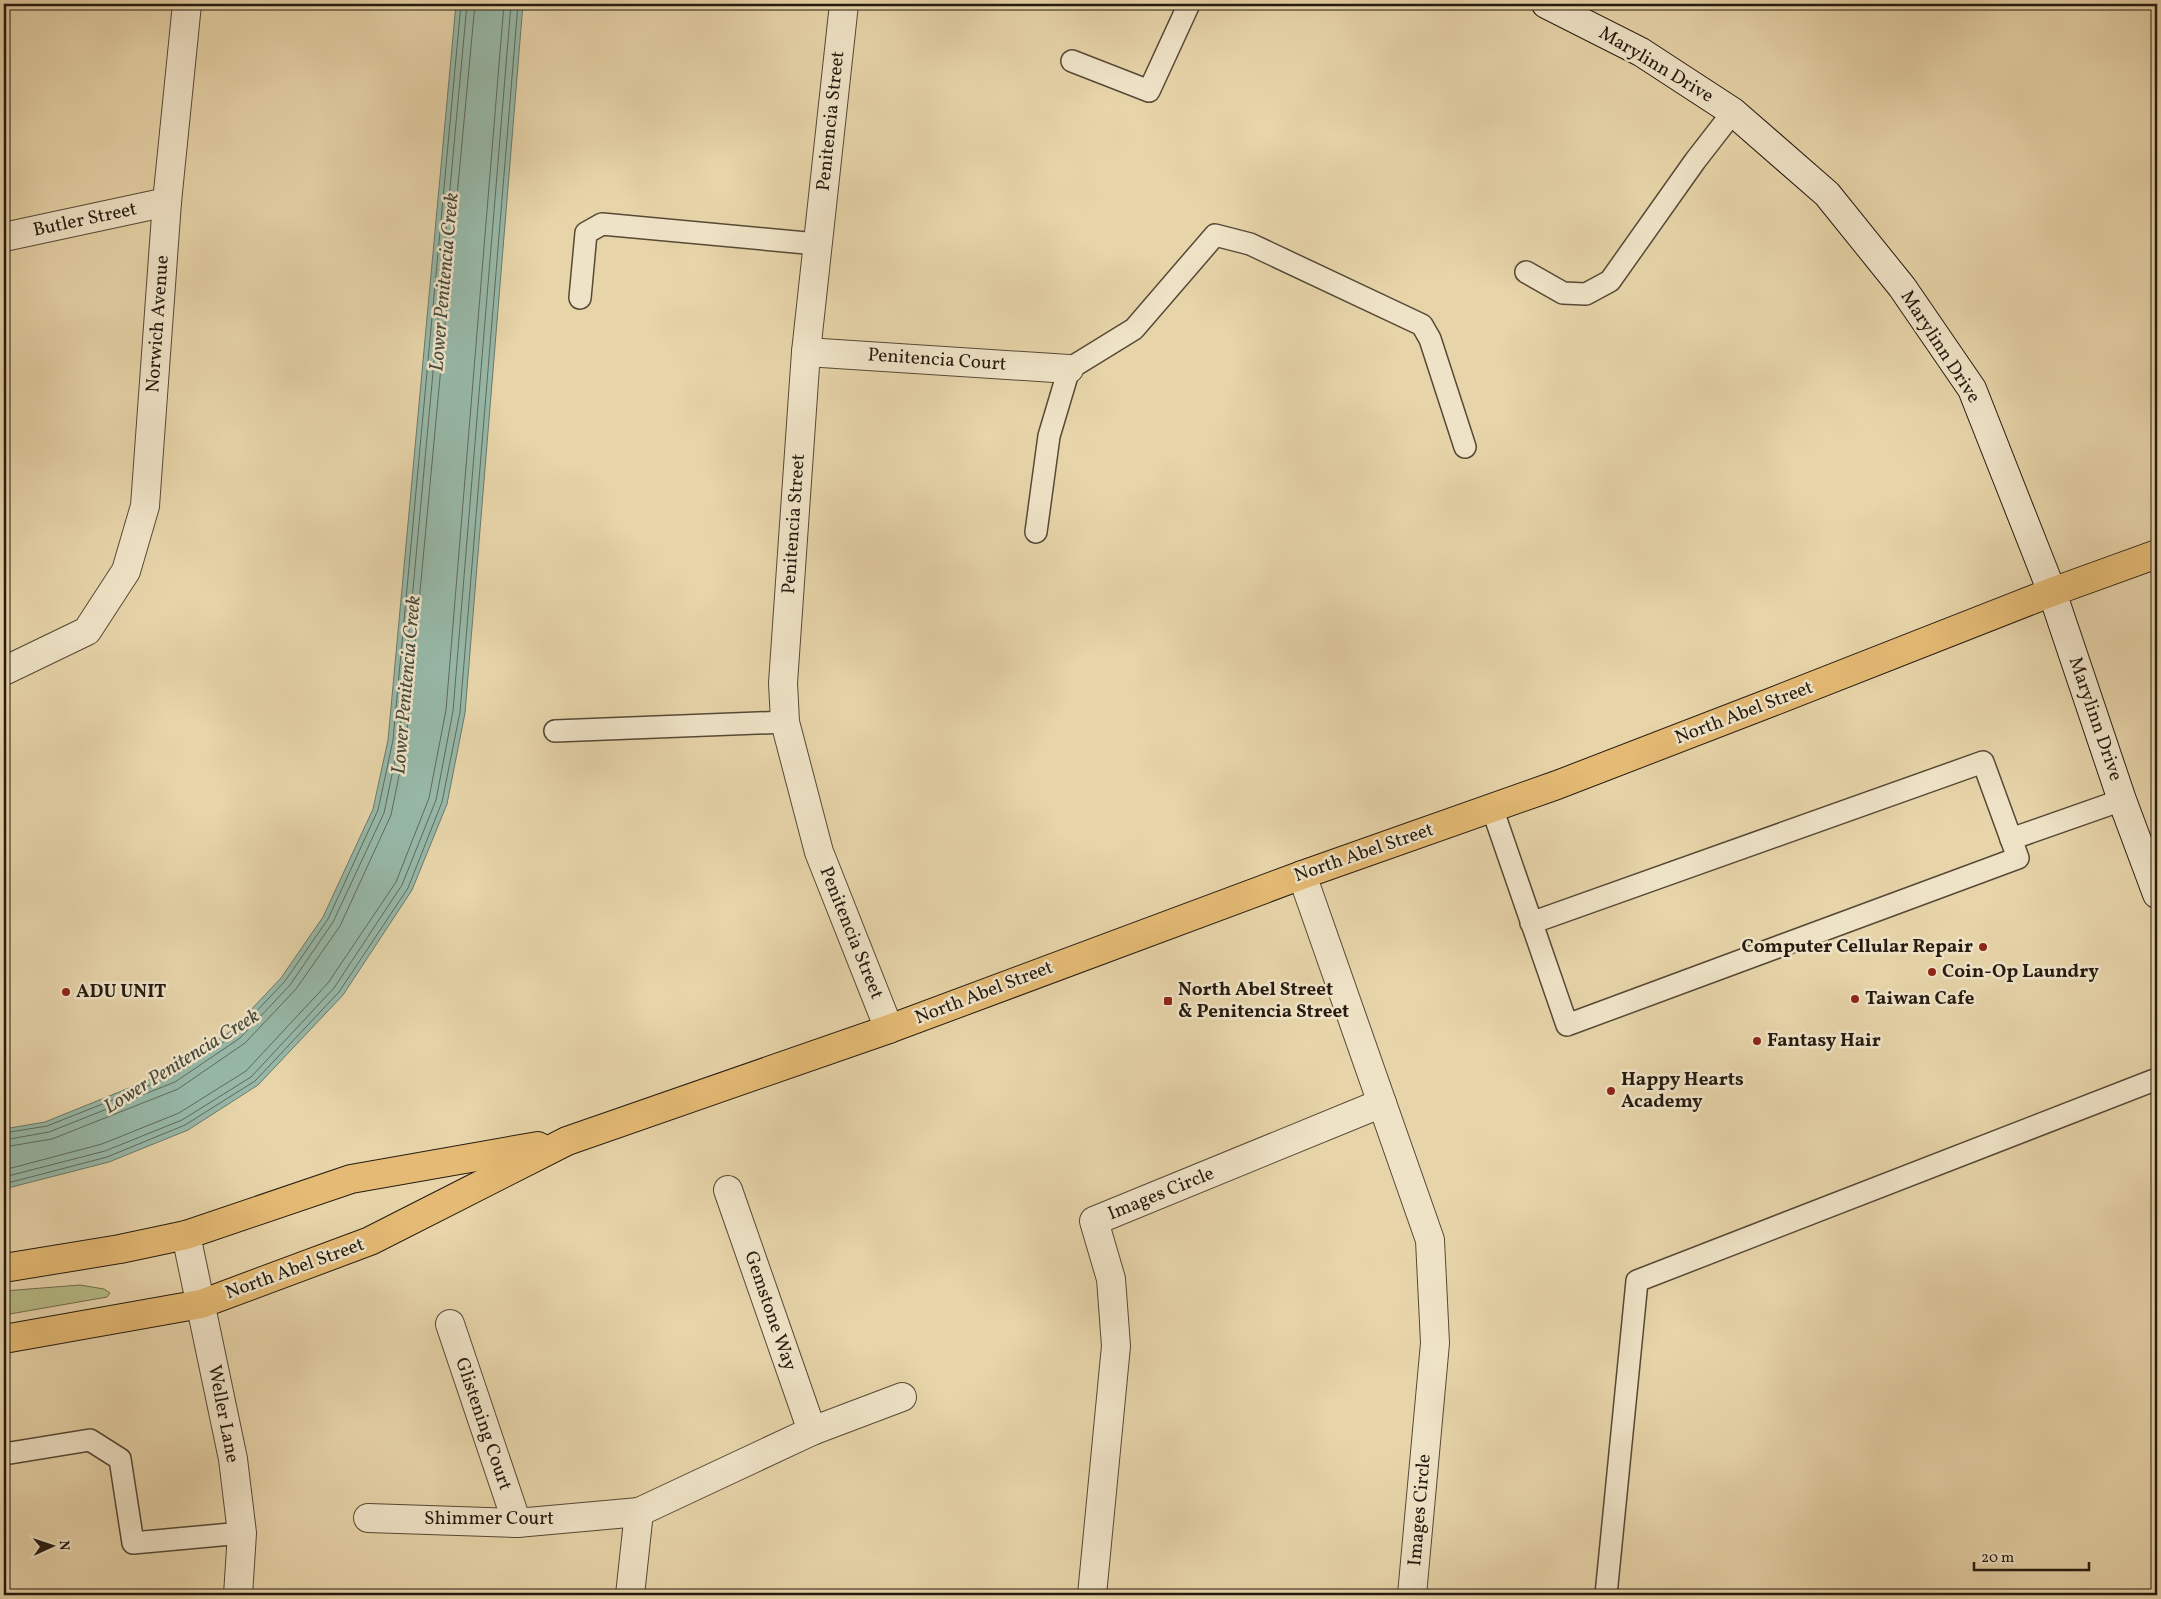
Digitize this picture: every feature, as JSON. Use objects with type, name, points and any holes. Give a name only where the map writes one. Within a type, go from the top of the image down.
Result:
[{"type":"main road","name":"North Abel Street","points":[[4,1339],[201,1304],[370,1241],[567,1141],[889,1029],[1302,875],[1492,808],[1763,706],[2052,592],[2157,554]]},
{"type":"main road","name":"North Abel Street","points":[[4,1268],[120,1249],[186,1235],[351,1179],[567,1141]]},
{"type":"street","name":"Norwich Avenue","points":[[4,671],[87,631],[126,571],[145,506],[167,202],[187,4]]},
{"type":"street","name":"Penitencia Street","points":[[844,4],[806,352],[784,682],[785,722],[819,852],[889,1029]]},
{"type":"street","name":"Marylinn Drive","points":[[1546,4],[1641,52],[1733,112],[1826,194],[1902,288],[1972,389],[2052,592],[2122,800],[2157,894]]},
{"type":"street","name":"Butler Street","points":[[4,237],[167,202]]},
{"type":"street","name":"Penitencia Court","points":[[806,352],[1069,368]]},
{"type":"street","name":"Images Circle","points":[[1302,875],[1430,1240],[1435,1343],[1412,1595]]},
{"type":"street","name":"Images Circle","points":[[1092,1595],[1116,1346],[1112,1279],[1094,1221],[1382,1103]]},
{"type":"street","name":"Gemstone Way","points":[[728,1190],[812,1431]]},
{"type":"street","name":"Weller Lane","points":[[186,1235],[233,1459],[242,1533],[238,1595]]},
{"type":"street","name":"Glistening Court","points":[[450,1324],[517,1523]]},
{"type":"street","points":[[630,1595],[639,1512],[812,1431],[902,1397]]},
{"type":"street","name":"Shimmer Court","points":[[368,1518],[517,1523],[639,1512]]},
{"type":"lane","points":[[1072,60],[1149,91],[1190,4]]},
{"type":"lane","points":[[1526,272],[1563,293],[1586,294],[1610,281],[1695,161],[1733,112]]},
{"type":"lane","points":[[580,298],[586,233],[602,224],[817,244]]},
{"type":"lane","points":[[1036,532],[1049,436],[1069,368],[1134,329],[1215,235],[1250,244],[1422,325],[1430,339],[1465,447]]},
{"type":"lane","points":[[555,731],[785,722]]},
{"type":"lane","points":[[1492,808],[1531,923],[1567,1025],[2018,858],[1983,762],[1531,923]]},
{"type":"lane","points":[[2011,839],[2122,800]]},
{"type":"lane","points":[[1606,1595],[1637,1280],[2157,1079]]},
{"type":"lane","points":[[4,1454],[90,1440],[120,1459],[133,1543],[242,1533]]},
{"type":"green space","points":[[80,1285],[104,1289],[110,1293],[107,1297],[4,1315],[4,1291]]},
{"type":"water","name":"Lower Penitencia Creek","points":[[456,4],[523,4],[465,713],[447,804],[412,890],[343,995],[258,1085],[188,1130],[109,1162],[4,1189],[4,1129],[45,1122],[171,1071],[231,1031],[281,978],[323,917],[373,809],[388,740]]},
{"type":"place","name":"Computer Cellular Repair","points":[[1983,947]]},
{"type":"place","name":"Coin-Op Laundry","points":[[1932,972]]},
{"type":"place","name":"ADU UNIT","points":[[66,992]]},
{"type":"place","name":"Taiwan Cafe","points":[[1855,999]]},
{"type":"place","name":"North Abel Street & Penitencia Street","points":[[1168,1001]]},
{"type":"place","name":"Fantasy Hair","points":[[1757,1041]]},
{"type":"place","name":"Happy Hearts Academy","points":[[1611,1091]]}]
